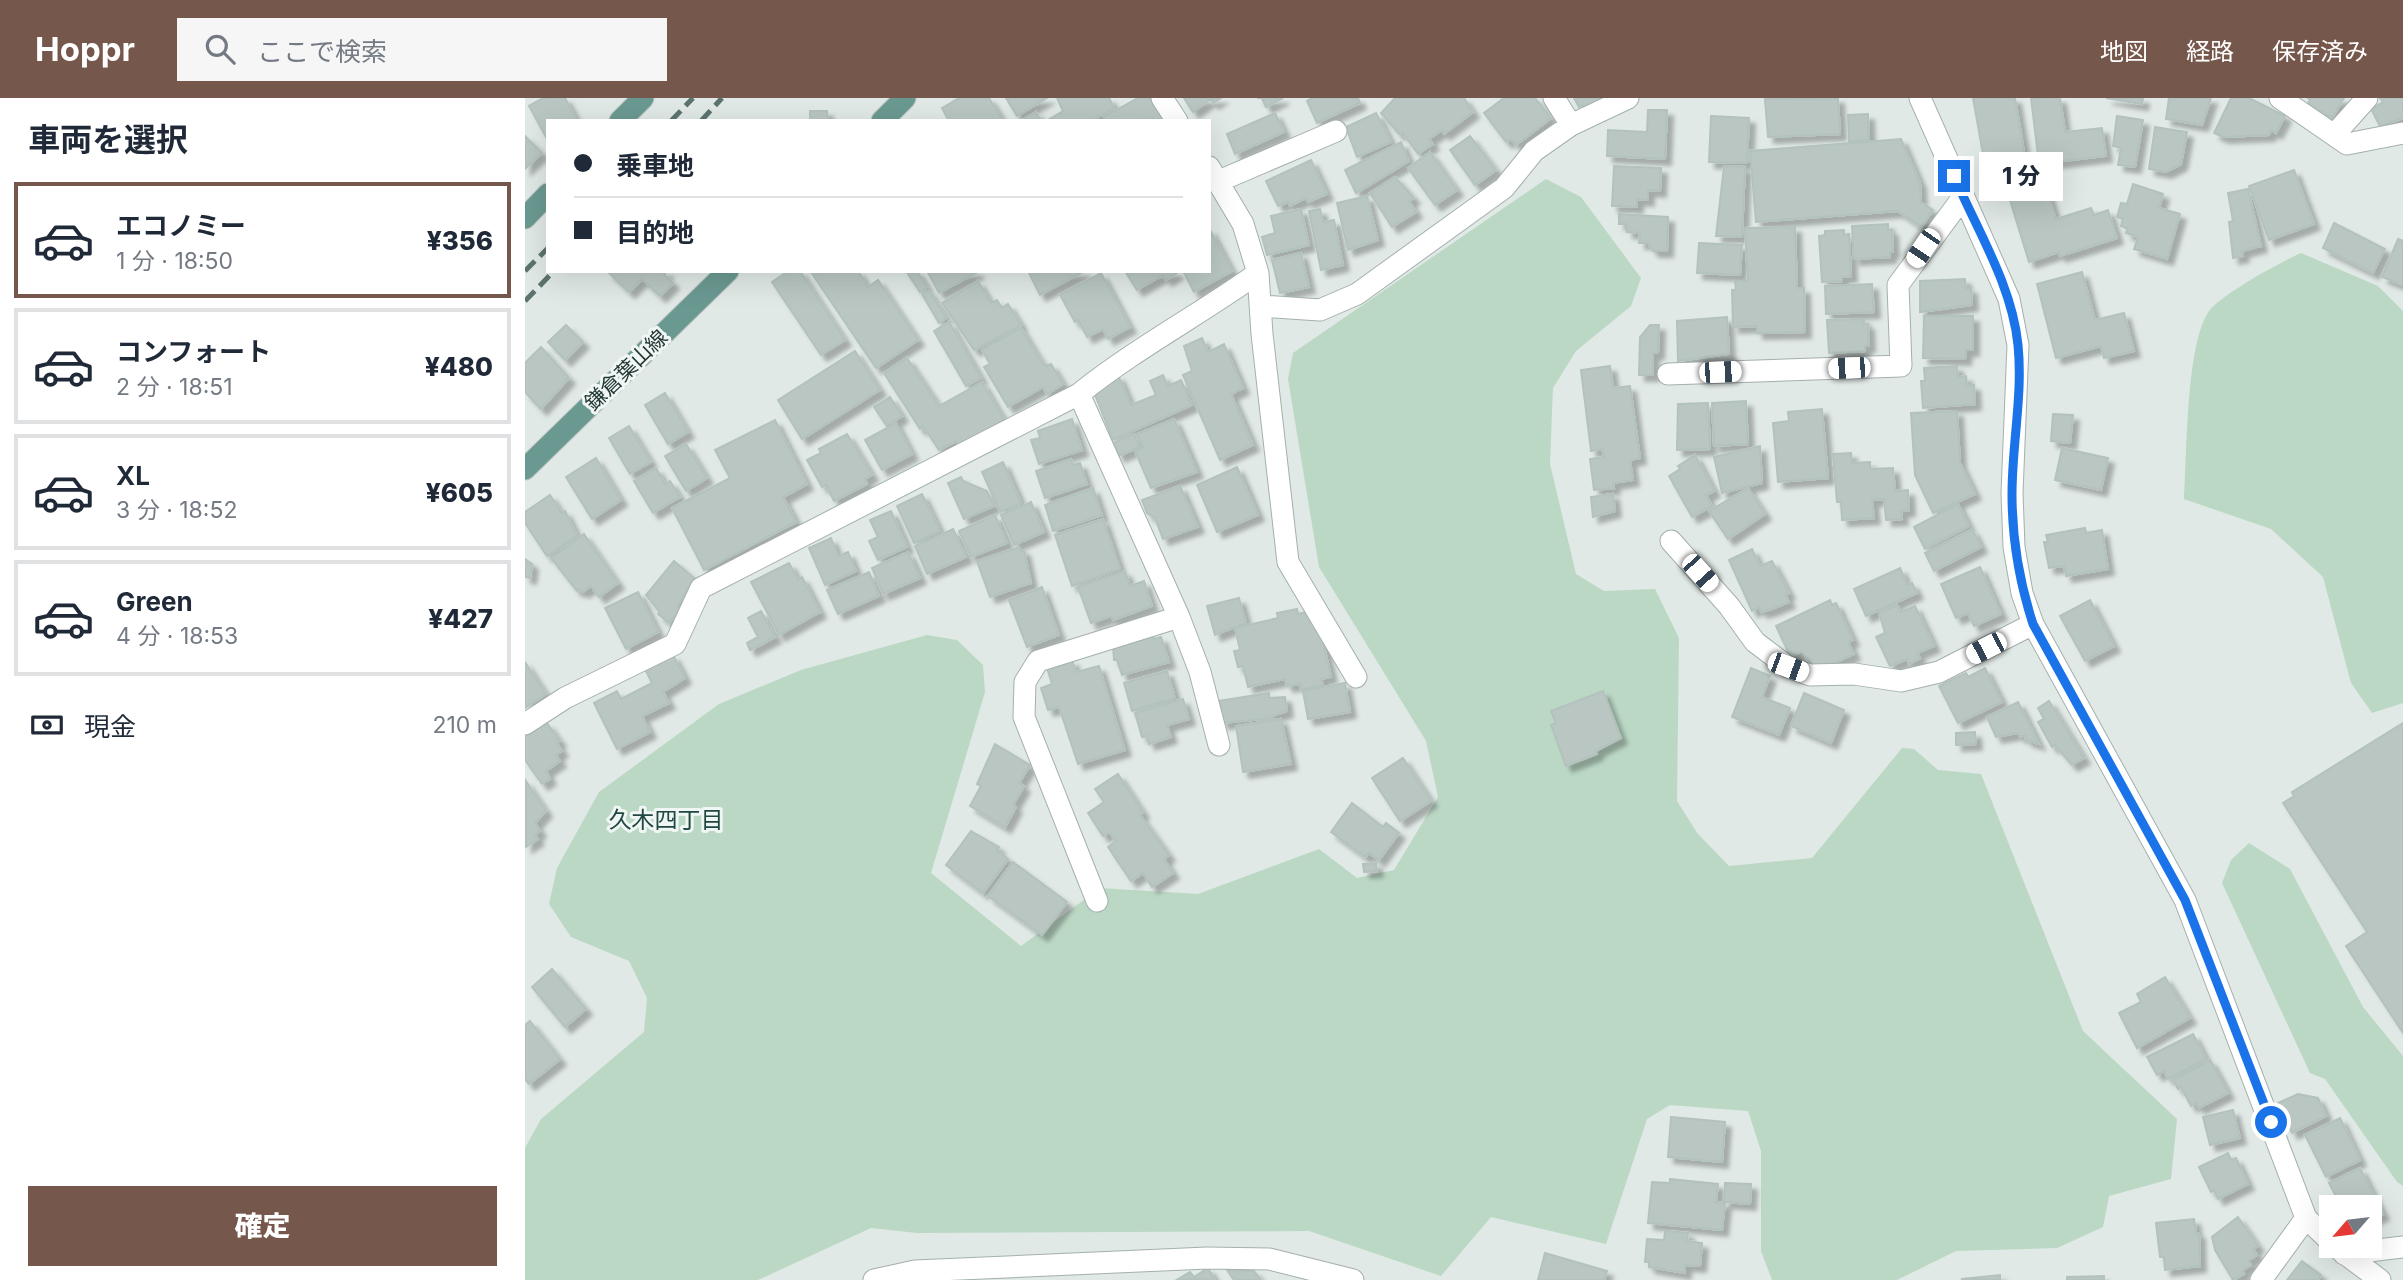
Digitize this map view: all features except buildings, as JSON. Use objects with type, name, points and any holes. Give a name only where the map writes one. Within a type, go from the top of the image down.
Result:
[{"type":"main road","points":[[622,119],[642,98]]},
{"type":"main road","points":[[884,119],[905,98]]},
{"type":"main road","points":[[527,212],[546,196]]},
{"type":"main road","name":"鎌倉葉山線","points":[[525,470],[726,273]]},
{"type":"street","points":[[1162,98],[1177,119]]},
{"type":"street","points":[[1554,98],[1571,125]]},
{"type":"street","points":[[1261,306],[1320,310],[1357,294],[1504,188],[1534,151],[1571,125],[1627,98]]},
{"type":"street","points":[[2280,98],[2347,144],[2403,133]]},
{"type":"street","points":[[2334,135],[2367,98]]},
{"type":"street","points":[[1923,106],[2009,299],[2018,345],[2012,493],[2014,547],[2022,593],[2033,624],[2185,900],[2306,1218],[2319,1230]]},
{"type":"street","points":[[1336,131],[1214,174],[1243,225],[1258,273],[1263,347],[1288,562],[1356,677]]},
{"type":"street","points":[[1668,374],[1901,366],[1898,285],[1963,197]]},
{"type":"street","points":[[525,724],[565,698],[675,644],[701,588],[1079,394],[1104,374],[1204,311],[1258,273]]},
{"type":"street","points":[[1079,394],[1179,617],[1200,672],[1219,745]]},
{"type":"street","points":[[1671,541],[1729,606],[1755,642],[1788,667],[1810,675],[1854,674],[1901,681],[1939,672],[2033,624]]},
{"type":"street","points":[[1097,901],[1057,792],[1024,716],[1024,682],[1038,661],[1179,617]]},
{"type":"street","points":[[2261,1280],[2306,1218]]},
{"type":"street","points":[[2382,1247],[2403,1247]]},
{"type":"street","points":[[874,1280],[915,1271],[1207,1258],[1269,1259],[1353,1280]]},
{"type":"street","points":[[2351,1258],[2380,1280]]},
{"type":"green space","points":[[1546,179],[1581,197],[1641,278],[1631,306],[1576,351],[1553,388],[1550,464],[1576,574],[1604,591],[1655,589],[1679,638],[1677,801],[1698,834],[1729,866],[1812,858],[1902,748],[1914,749],[1938,770],[1981,774],[2083,1031],[2177,1119],[2171,1179],[2109,1196],[2103,1227],[2057,1248],[1956,1251],[1897,1280],[1772,1280],[1761,1251],[1761,1151],[1748,1111],[1670,1105],[1647,1119],[1606,1244],[1491,1217],[1441,1276],[1309,1231],[917,1233],[871,1228],[758,1280],[525,1280],[525,1148],[541,1119],[644,1032],[647,998],[629,961],[571,937],[549,904],[557,868],[599,792],[719,704],[801,670],[927,635],[957,640],[983,665],[985,692],[931,873],[1021,946],[1100,888],[1198,894],[1319,849],[1357,878],[1394,870],[1438,797],[1426,741],[1319,567],[1288,379],[1293,353]]},
{"type":"green space","points":[[2301,253],[2378,286],[2403,311],[2403,703],[2372,713],[2351,683],[2323,577],[2271,529],[2184,499],[2191,377],[2200,331],[2207,314],[2235,290]]},
{"type":"green space","points":[[2249,843],[2290,869],[2363,1007],[2403,1056],[2403,1186],[2397,1182],[2325,1079],[2310,1073],[2222,883],[2231,860]]},
{"type":"railway","points":[[673,119],[693,98]]},
{"type":"railway","points":[[703,119],[722,98]]},
{"type":"railway","points":[[525,271],[546,250]]},
{"type":"railway","points":[[525,301],[552,273]]},
{"type":"district","name":"久木四丁目","points":[[666,820]]},
{"type":"route","points":[[1954,176],[2009,299],[2018,345],[2012,493],[2014,547],[2022,593],[2033,624],[2151,833],[2185,900],[2208,953],[2271,1122]]}]
